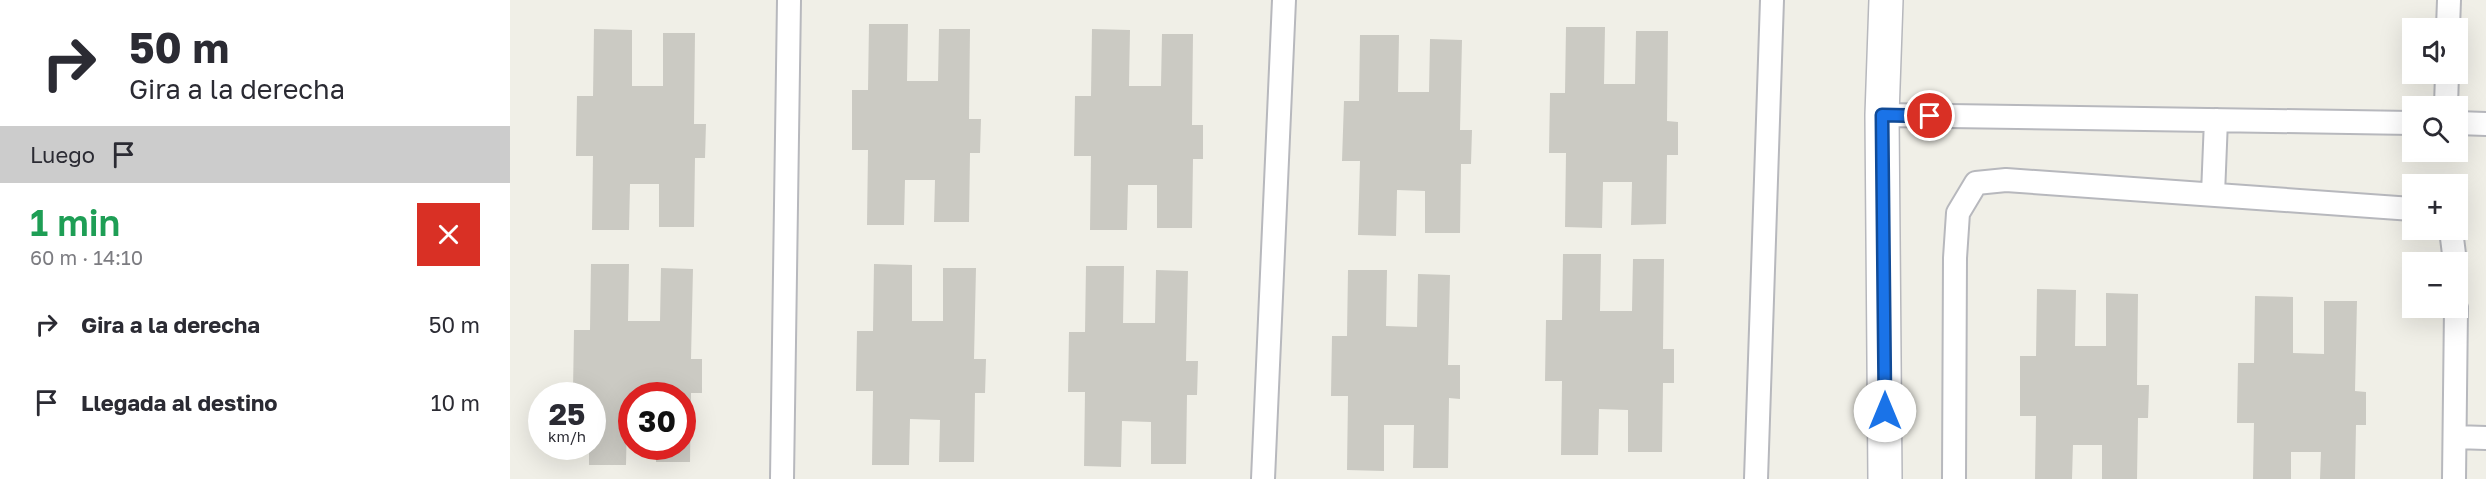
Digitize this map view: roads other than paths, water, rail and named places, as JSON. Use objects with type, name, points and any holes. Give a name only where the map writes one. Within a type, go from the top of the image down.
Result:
[{"type":"street","points":[[1885,479],[1882,115],[1886,0]]},
{"type":"lane","points":[[782,479],[789,0]]},
{"type":"lane","points":[[1263,479],[1284,0]]},
{"type":"lane","points":[[1755,479],[1772,0]]},
{"type":"lane","points":[[2448,18],[2449,0]]},
{"type":"lane","points":[[1882,115],[2402,123]]},
{"type":"lane","points":[[2212,194],[2216,120]]},
{"type":"lane","points":[[2468,123],[2486,123]]},
{"type":"lane","points":[[1954,479],[1955,258],[1958,213],[1976,183],[2006,180],[2402,208]]},
{"type":"lane","points":[[2454,479],[2456,318]]},
{"type":"lane","points":[[2455,437],[2486,438]]}]
